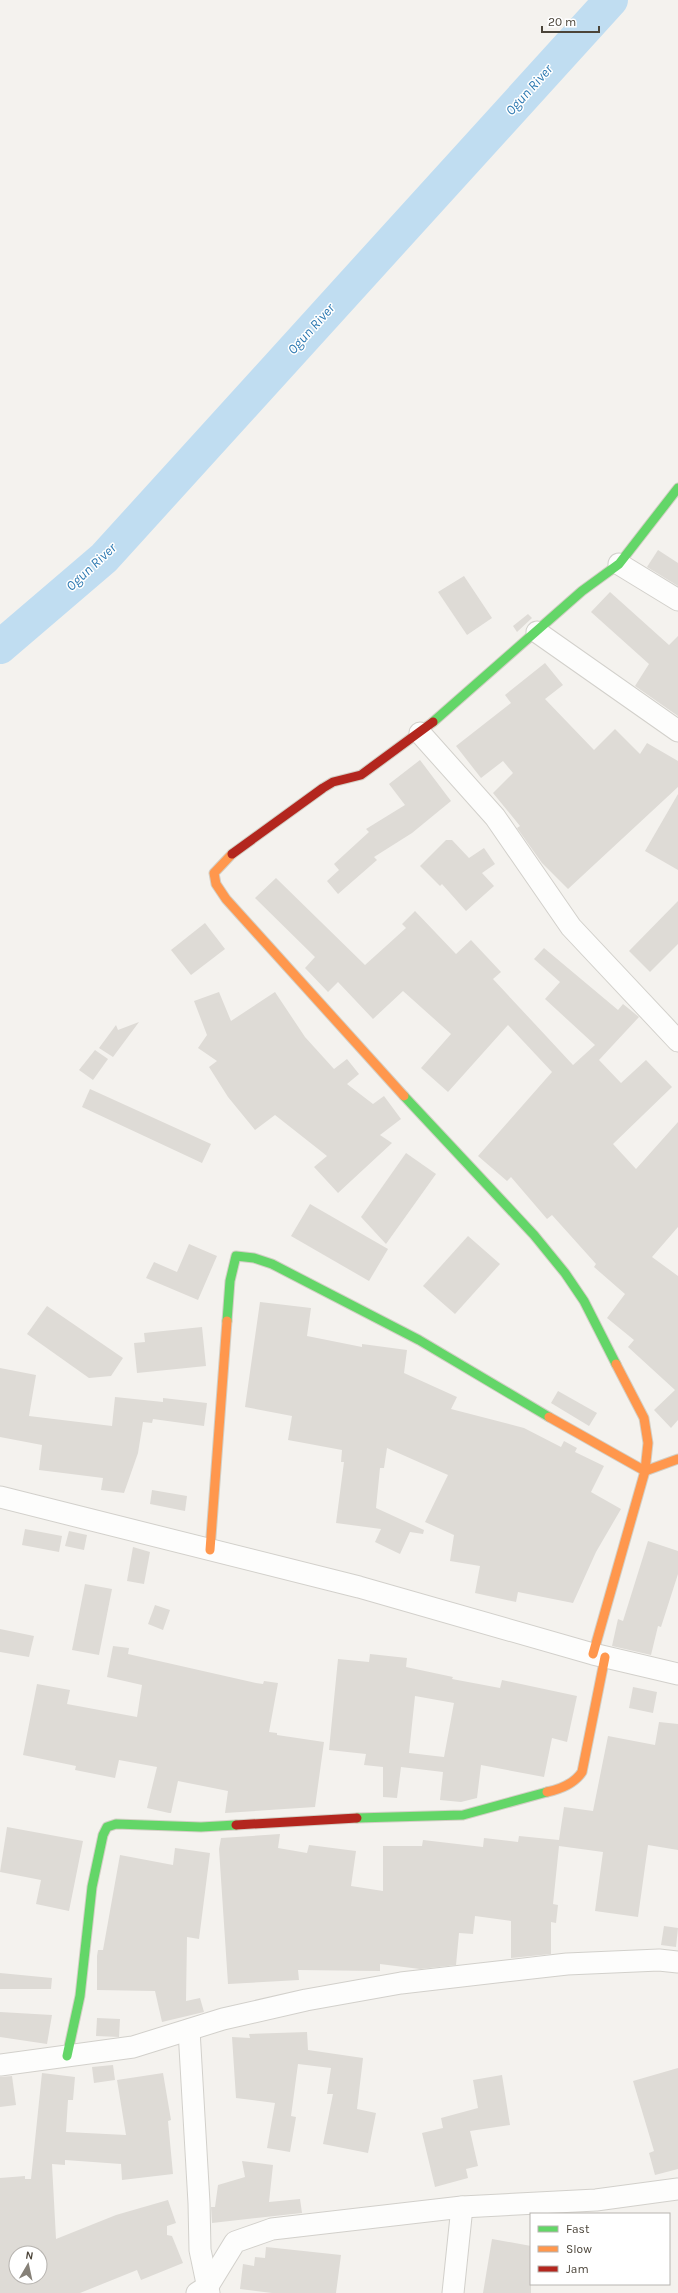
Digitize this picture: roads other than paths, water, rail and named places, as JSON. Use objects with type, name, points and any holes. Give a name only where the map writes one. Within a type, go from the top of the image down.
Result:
[{"type":"street","points":[[67,2056],[80,1996],[92,1887],[103,1835],[107,1827],[116,1824],[201,1827],[316,1819],[463,1815],[560,1789],[577,1780],[582,1772],[599,1655],[645,1471],[648,1443],[644,1418],[584,1301],[565,1274],[534,1235],[322,1008],[226,900],[216,884],[214,873],[228,857],[323,788],[333,782],[361,775],[420,733],[582,591],[619,564],[678,488]]},
{"type":"street","points":[[619,564],[678,600]]},
{"type":"street","points":[[537,632],[678,731]]},
{"type":"street","points":[[420,733],[495,818],[571,926],[678,1041]]},
{"type":"street","points":[[210,1550],[230,1281],[236,1256],[245,1255],[263,1262],[361,1309],[485,1377],[607,1452],[645,1471],[678,1459]]},
{"type":"street","points":[[0,1497],[359,1587],[599,1655],[678,1674]]},
{"type":"street","points":[[0,2065],[133,2047],[223,2019],[306,2000],[402,1982],[567,1964],[659,1960],[678,1962]]},
{"type":"street","points":[[189,2030],[199,2203],[200,2250],[205,2291]]},
{"type":"street","points":[[205,2291],[235,2242],[272,2228],[462,2207],[596,2200],[678,2189]]},
{"type":"street","points":[[453,2293],[462,2207]]},
{"type":"waterway","name":"Ogun River","points":[[0,647],[104,558],[611,0]]}]
